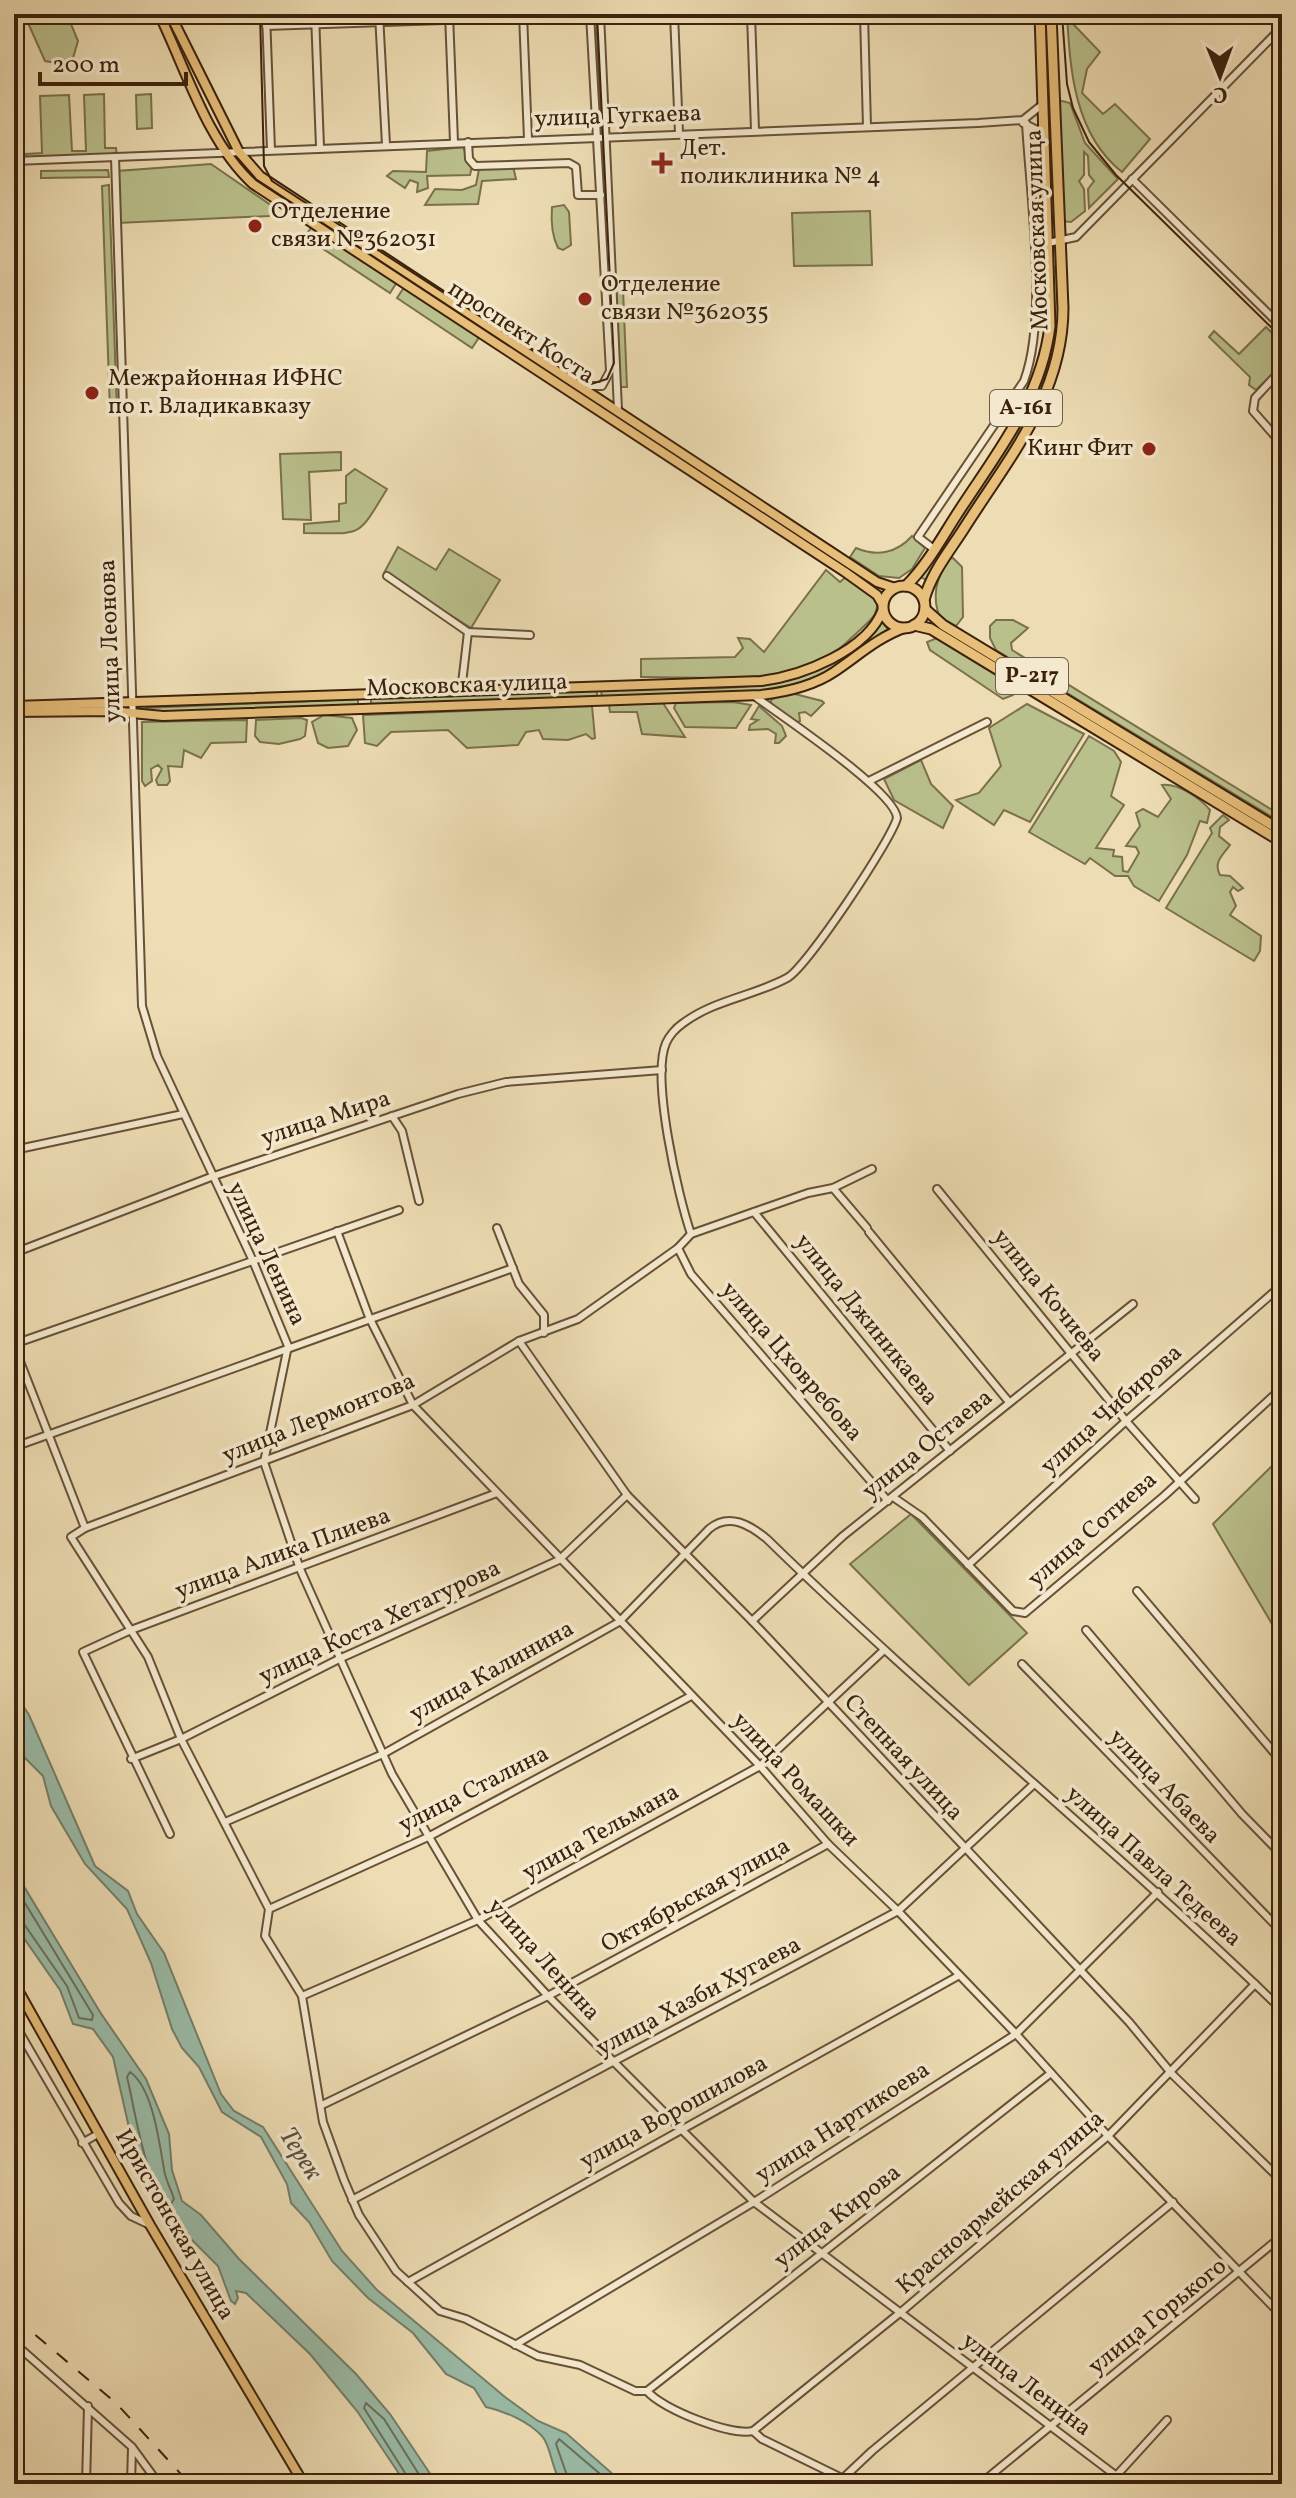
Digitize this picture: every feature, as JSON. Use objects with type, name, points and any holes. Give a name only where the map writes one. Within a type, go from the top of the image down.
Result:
[{"type":"highway","name":"Московская улица","points":[[906,586],[935,550],[1021,419],[1038,382],[1050,326],[1040,14]]},
{"type":"highway","name":"Московская улица","points":[[924,605],[936,571],[1036,418],[1052,383],[1063,322],[1051,14]]},
{"type":"highway","points":[[906,586],[915,589],[924,605],[909,626],[888,621],[883,607],[887,595],[895,588],[906,586]]},
{"type":"highway","name":"Р-217","points":[[924,605],[940,622],[1279,832]]},
{"type":"highway","name":"Р-217","points":[[909,626],[931,629],[1279,832]]},
{"type":"main road","name":"проспект Коста","points":[[159,14],[227,152],[253,184],[855,578],[877,595],[883,607]]},
{"type":"main road","name":"проспект Коста","points":[[170,14],[239,152],[268,181],[877,582],[895,588]]},
{"type":"main road","name":"Московская улица","points":[[14,706],[783,678],[829,662],[871,627],[883,607]]},
{"type":"main road","name":"Московская улица","points":[[14,712],[111,711],[131,715],[178,716],[753,695],[809,685],[836,671],[875,641],[909,626]]},
{"type":"main road","name":"Иристонская улица","points":[[14,1983],[150,2225],[304,2484]]},
{"type":"street","points":[[266,14],[271,150]]},
{"type":"street","points":[[315,14],[320,147]]},
{"type":"street","points":[[600,14],[618,410]]},
{"type":"street","points":[[266,26],[379,17],[618,14]]},
{"type":"street","points":[[674,14],[679,133]]},
{"type":"street","points":[[751,14],[755,130]]},
{"type":"street","points":[[864,14],[867,127]]},
{"type":"street","points":[[575,384],[592,389],[602,386],[610,371],[590,15]]},
{"type":"street","points":[[449,16],[454,142]]},
{"type":"street","points":[[523,16],[528,139]]},
{"type":"street","points":[[379,17],[386,145]]},
{"type":"street","points":[[1048,243],[1076,237],[1282,27]]},
{"type":"street","name":"улица Гугкаева","points":[[1011,121],[1031,116],[1043,104]]},
{"type":"street","name":"улица Гугкаева","points":[[14,161],[1011,121],[1026,123],[1045,134]]},
{"type":"street","points":[[935,550],[918,537],[1024,381],[1033,356],[1035,304],[1026,123]]},
{"type":"street","points":[[468,142],[469,159],[475,166],[569,163],[576,167],[578,195],[601,195]]},
{"type":"street","name":"улица Леонова","points":[[115,157],[142,1006],[150,1041],[211,1177]]},
{"type":"street","points":[[1132,179],[1282,327]]},
{"type":"street","points":[[1282,369],[1255,398],[1253,411],[1282,444]]},
{"type":"street","points":[[387,576],[468,632],[530,635]]},
{"type":"street","points":[[461,692],[468,632]]},
{"type":"street","points":[[691,1234],[669,1141],[662,1070],[668,1038],[694,1016],[787,978],[800,966],[895,825],[897,810],[869,781],[753,695]]},
{"type":"street","points":[[869,781],[987,722]]},
{"type":"street","name":"улица Мира","points":[[14,1253],[211,1177],[392,1116],[506,1082],[662,1070]]},
{"type":"street","points":[[14,1150],[184,1115]]},
{"type":"street","points":[[392,1116],[402,1131],[419,1201]]},
{"type":"street","points":[[678,1248],[691,1234],[833,1188],[872,1169]]},
{"type":"street","name":"улица Ленина","points":[[211,1177],[253,1261],[288,1346],[264,1462],[300,1569],[383,1754],[478,1920],[548,1996],[754,2202],[1120,2481]]},
{"type":"street","points":[[833,1188],[1009,1402]]},
{"type":"street","name":"улица Кочиева","points":[[937,1189],[1126,1421],[1195,1499]]},
{"type":"street","points":[[399,1210],[14,1345],[85,1528],[71,1537],[152,1667],[181,1739],[269,1909],[265,1936],[302,1996],[323,2122],[352,2200],[396,2271],[440,2311],[466,2319],[515,2345],[559,2363],[580,2365],[635,2391],[647,2391],[656,2402],[671,2409],[740,2432],[753,2431],[762,2439],[854,2484]]},
{"type":"street","name":"улица Джиникаева","points":[[754,1212],[950,1451]]},
{"type":"street","points":[[497,1228],[529,1300],[544,1315],[544,1333]]},
{"type":"street","name":"улица Ромашки","points":[[337,1231],[369,1317],[413,1405],[760,1766],[828,1844],[898,1911],[1108,2136],[1282,2316]]},
{"type":"street","name":"улица Лермонтова","points":[[85,1528],[413,1405],[519,1341],[578,1319],[678,1248]]},
{"type":"street","name":"улица Цховребова","points":[[678,1248],[691,1274],[890,1499]]},
{"type":"street","points":[[14,1447],[288,1346],[513,1268]]},
{"type":"street","name":"улица Чибирова","points":[[968,1565],[1282,1285]]},
{"type":"street","name":"улица Остаева","points":[[752,1621],[789,1590],[803,1572],[890,1499],[1133,1304]]},
{"type":"street","name":"Степная улица","points":[[519,1341],[627,1495],[752,1621],[963,1849],[1129,2022],[1172,2074],[1281,2177]]},
{"type":"street","name":"улица Сотиева","points":[[890,1499],[911,1507],[1013,1611],[1025,1613],[1164,1496],[1178,1480],[1205,1461],[1282,1388]]},
{"type":"street","name":"улица Алика Плиева","points":[[131,1759],[83,1652],[131,1630],[497,1493]]},
{"type":"street","name":"улица Коста Хетагурова","points":[[131,1759],[181,1739],[339,1659],[559,1560],[627,1495]]},
{"type":"street","name":"улица Калинина","points":[[225,1822],[383,1754],[619,1622],[714,1524],[726,1520],[749,1524]]},
{"type":"street","name":"улица Павла Тедеева","points":[[749,1524],[884,1650],[1158,1892],[1282,2010]]},
{"type":"street","points":[[1137,1591],[1282,1762]]},
{"type":"street","points":[[1086,1630],[1242,1814],[1282,1855]]},
{"type":"street","name":"улица Тельмана","points":[[302,1996],[478,1920],[760,1766],[829,1705],[884,1650]]},
{"type":"street","name":"улица Абаева","points":[[1022,1664],[1282,1932]]},
{"type":"street","name":"улица Сталина","points":[[269,1909],[428,1837],[691,1696]]},
{"type":"street","points":[[131,1759],[170,1834]]},
{"type":"street","name":"улица Хазби Хугаева","points":[[352,2200],[898,1911],[1034,1784]]},
{"type":"street","name":"Октябрьская улица","points":[[322,2105],[548,1996],[828,1844]]},
{"type":"street","name":"улица Нартикоева","points":[[515,2345],[754,2202],[1016,2034],[1158,1892]]},
{"type":"street","name":"улица Ворошилова","points":[[408,2282],[958,1976]]},
{"type":"street","name":"Красноармейская улица","points":[[753,2431],[901,2312],[1108,2136],[1172,2074],[1255,1984]]},
{"type":"street","points":[[14,2023],[119,2203],[131,2216],[150,2225]]},
{"type":"street","name":"улица Кирова","points":[[647,2391],[1051,2073]]},
{"type":"street","points":[[82,2143],[98,2134]]},
{"type":"street","points":[[837,2484],[1173,2202]]},
{"type":"street","name":"улица Горького","points":[[980,2484],[1241,2273],[1282,2236]]},
{"type":"street","points":[[14,2343],[132,2447],[159,2484]]},
{"type":"street","points":[[86,2484],[88,2406]]},
{"type":"street","points":[[1120,2481],[1167,2420]]},
{"type":"street","points":[[131,2484],[132,2447]]},
{"type":"shaded area","points":[[24,14],[67,14],[78,41],[73,58],[63,64],[45,61]]},
{"type":"shaded area","points":[[1043,14],[1047,14],[1055,226],[1050,226]]},
{"type":"shaded area","points":[[1067,14],[1078,14],[1074,25],[1100,52],[1087,69],[1082,93],[1103,114],[1115,104],[1150,139],[1122,172],[1106,157],[1084,120],[1073,78]]},
{"type":"shaded area","points":[[104,94],[105,148],[116,148],[117,156],[27,159],[26,154],[42,153],[40,96],[69,95],[72,151],[86,151],[84,95]]},
{"type":"shaded area","points":[[151,94],[152,128],[137,129],[136,95]]},
{"type":"shaded area","points":[[1058,100],[1070,103],[1085,143],[1118,179],[1089,208],[1088,189],[1094,181],[1089,175],[1088,156],[1084,152],[1084,175],[1079,181],[1084,189],[1085,211],[1071,222],[1062,221]]},
{"type":"shaded area","points":[[463,147],[472,166],[470,175],[427,176],[428,188],[417,192],[418,183],[410,180],[405,188],[387,176],[393,171],[426,172],[427,151]]},
{"type":"shaded area","points":[[211,164],[275,208],[269,216],[118,223],[117,171]]},
{"type":"shaded area","points":[[513,166],[516,179],[482,181],[478,204],[425,205],[435,189],[462,190],[476,185],[479,169]]},
{"type":"shaded area","points":[[108,170],[109,177],[41,178],[41,171]]},
{"type":"shaded area","points":[[109,185],[117,410],[110,410],[102,186]]},
{"type":"shaded area","points":[[564,205],[569,212],[571,245],[563,250],[558,248],[554,238],[552,207]]},
{"type":"shaded area","points":[[870,211],[872,265],[794,266],[792,213]]},
{"type":"shaded area","points":[[312,226],[397,282],[390,293],[305,237]]},
{"type":"shaded area","points":[[1057,267],[1058,320],[1049,379],[1016,441],[926,580],[919,576],[1025,417],[1046,372],[1052,343],[1052,268]]},
{"type":"shaded area","points":[[405,286],[480,336],[472,348],[397,298]]},
{"type":"shaded area","points":[[614,289],[623,289],[627,387],[618,387]]},
{"type":"shaded area","points":[[1266,327],[1282,343],[1282,365],[1256,390],[1249,385],[1250,377],[1209,337],[1214,331],[1239,354]]},
{"type":"shaded area","points":[[341,452],[341,470],[309,472],[311,520],[283,519],[280,454]]},
{"type":"shaded area","points":[[355,469],[387,489],[363,525],[348,533],[304,533],[304,524],[339,521],[339,504],[346,503],[346,476]]},
{"type":"shaded area","points":[[912,536],[925,548],[912,569],[899,578],[879,576],[850,557],[856,548],[879,553],[893,550]]},
{"type":"shaded area","points":[[398,547],[436,570],[449,549],[500,580],[471,628],[384,573]]},
{"type":"shaded area","points":[[953,558],[962,567],[963,617],[956,626],[940,618],[936,602],[940,574],[947,559]]},
{"type":"shaded area","points":[[826,570],[840,582],[847,576],[877,600],[873,617],[831,655],[789,672],[765,676],[641,677],[641,659],[735,657],[743,648],[738,638],[750,639],[764,652]]},
{"type":"shaded area","points":[[996,620],[1013,620],[1028,628],[1011,643],[1012,650],[1282,816],[1282,823],[996,650],[990,638],[990,626]]},
{"type":"shaded area","points":[[882,622],[888,629],[838,667],[816,679],[783,689],[732,696],[602,698],[601,689],[742,687],[796,678],[834,660]]},
{"type":"shaded area","points":[[937,638],[1014,684],[1013,695],[1003,699],[930,650],[927,642]]},
{"type":"shaded area","points":[[597,689],[597,698],[371,707],[371,698]]},
{"type":"shaded area","points":[[791,693],[824,703],[811,716],[805,712],[799,713],[800,721],[795,723],[769,705],[772,699]]},
{"type":"shaded area","points":[[358,699],[358,706],[146,714],[146,708]]},
{"type":"shaded area","points":[[733,702],[751,705],[736,728],[685,727],[674,708],[676,703]]},
{"type":"shaded area","points":[[663,703],[685,737],[642,734],[637,712],[610,712],[609,705]]},
{"type":"shaded area","points":[[1027,704],[1084,734],[1030,822],[1004,810],[994,825],[956,800],[979,793],[1001,766],[989,728]]},
{"type":"shaded area","points":[[592,706],[595,738],[592,739],[586,734],[568,740],[543,739],[539,730],[526,732],[518,745],[467,748],[448,730],[391,732],[377,746],[365,743],[363,715]]},
{"type":"shaded area","points":[[759,706],[782,726],[786,736],[779,743],[775,743],[776,734],[768,729],[749,730],[750,725],[758,720],[751,719]]},
{"type":"shaded area","points":[[324,715],[352,718],[357,730],[348,746],[328,748],[318,743],[312,722]]},
{"type":"shaded area","points":[[247,720],[246,742],[211,743],[201,758],[184,750],[182,767],[168,766],[170,781],[167,785],[158,785],[156,780],[162,769],[158,765],[151,769],[152,781],[145,786],[142,781],[142,722]]},
{"type":"shaded area","points":[[256,720],[307,720],[305,736],[300,739],[279,744],[260,742],[255,736]]},
{"type":"shaded area","points":[[1089,736],[1114,751],[1121,762],[1111,796],[1124,805],[1096,848],[1114,850],[1113,856],[1122,857],[1123,871],[1128,872],[1139,853],[1136,847],[1126,846],[1140,826],[1136,813],[1143,809],[1158,817],[1171,799],[1162,785],[1175,786],[1188,792],[1210,810],[1207,823],[1200,821],[1187,855],[1159,901],[1134,886],[1128,876],[1115,876],[1090,858],[1085,864],[1029,832]]},
{"type":"shaded area","points":[[921,760],[931,784],[953,806],[943,828],[894,800],[884,779]]},
{"type":"shaded area","points":[[1223,815],[1229,820],[1220,827],[1219,836],[1230,845],[1220,859],[1218,870],[1220,875],[1230,876],[1243,888],[1238,891],[1233,887],[1230,892],[1236,906],[1230,915],[1261,936],[1260,951],[1254,961],[1166,908],[1212,833],[1210,828]]},
{"type":"shaded area","points":[[1282,1456],[1282,1641],[1213,1524]]},
{"type":"shaded area","points":[[911,1514],[1027,1633],[969,1685],[850,1564]]},
{"type":"water","points":[[14,1692],[29,1715],[95,1866],[128,1891],[137,1914],[164,1953],[221,2094],[234,2111],[263,2127],[342,2251],[377,2290],[505,2397],[538,2421],[566,2433],[624,2484],[580,2486],[562,2481],[542,2436],[516,2417],[486,2407],[474,2388],[446,2374],[413,2333],[368,2298],[332,2261],[309,2222],[291,2203],[287,2184],[261,2137],[222,2112],[199,2067],[182,2048],[172,2029],[151,1963],[127,1909],[85,1864],[51,1806],[43,1776],[22,1755],[14,1729]]},
{"type":"water","points":[[14,1870],[100,2012],[146,2079],[169,2134],[172,2170],[182,2201],[201,2215],[239,2259],[356,2374],[390,2414],[437,2484],[404,2481],[357,2411],[310,2354],[246,2293],[236,2291],[238,2298],[235,2304],[231,2301],[218,2266],[155,2203],[130,2132],[113,2057],[93,2029],[73,2024],[60,1990],[14,1924]]},
{"type":"tram line","points":[[260,14],[264,166],[272,181],[541,356],[591,384],[607,379],[614,363],[597,14]]},
{"type":"tram line","points":[[1062,14],[1067,84],[1073,108],[1089,142],[1116,175],[1282,338]]},
{"type":"railway","points":[[14,2317],[116,2403],[190,2484]]},
{"type":"place","name":"Дет. поликлиника № 4","points":[[662,163]]},
{"type":"place","name":"Отделение связи №362031","points":[[255,226]]},
{"type":"place","name":"Отделение связи №362035","points":[[585,299]]},
{"type":"place","name":"Межрайонная ИФНС по г. Владикавказу","points":[[92,393]]},
{"type":"place","name":"Кинг Фит","points":[[1149,449]]},
{"type":"water label","name":"Терек","points":[[300,2154]]}]
